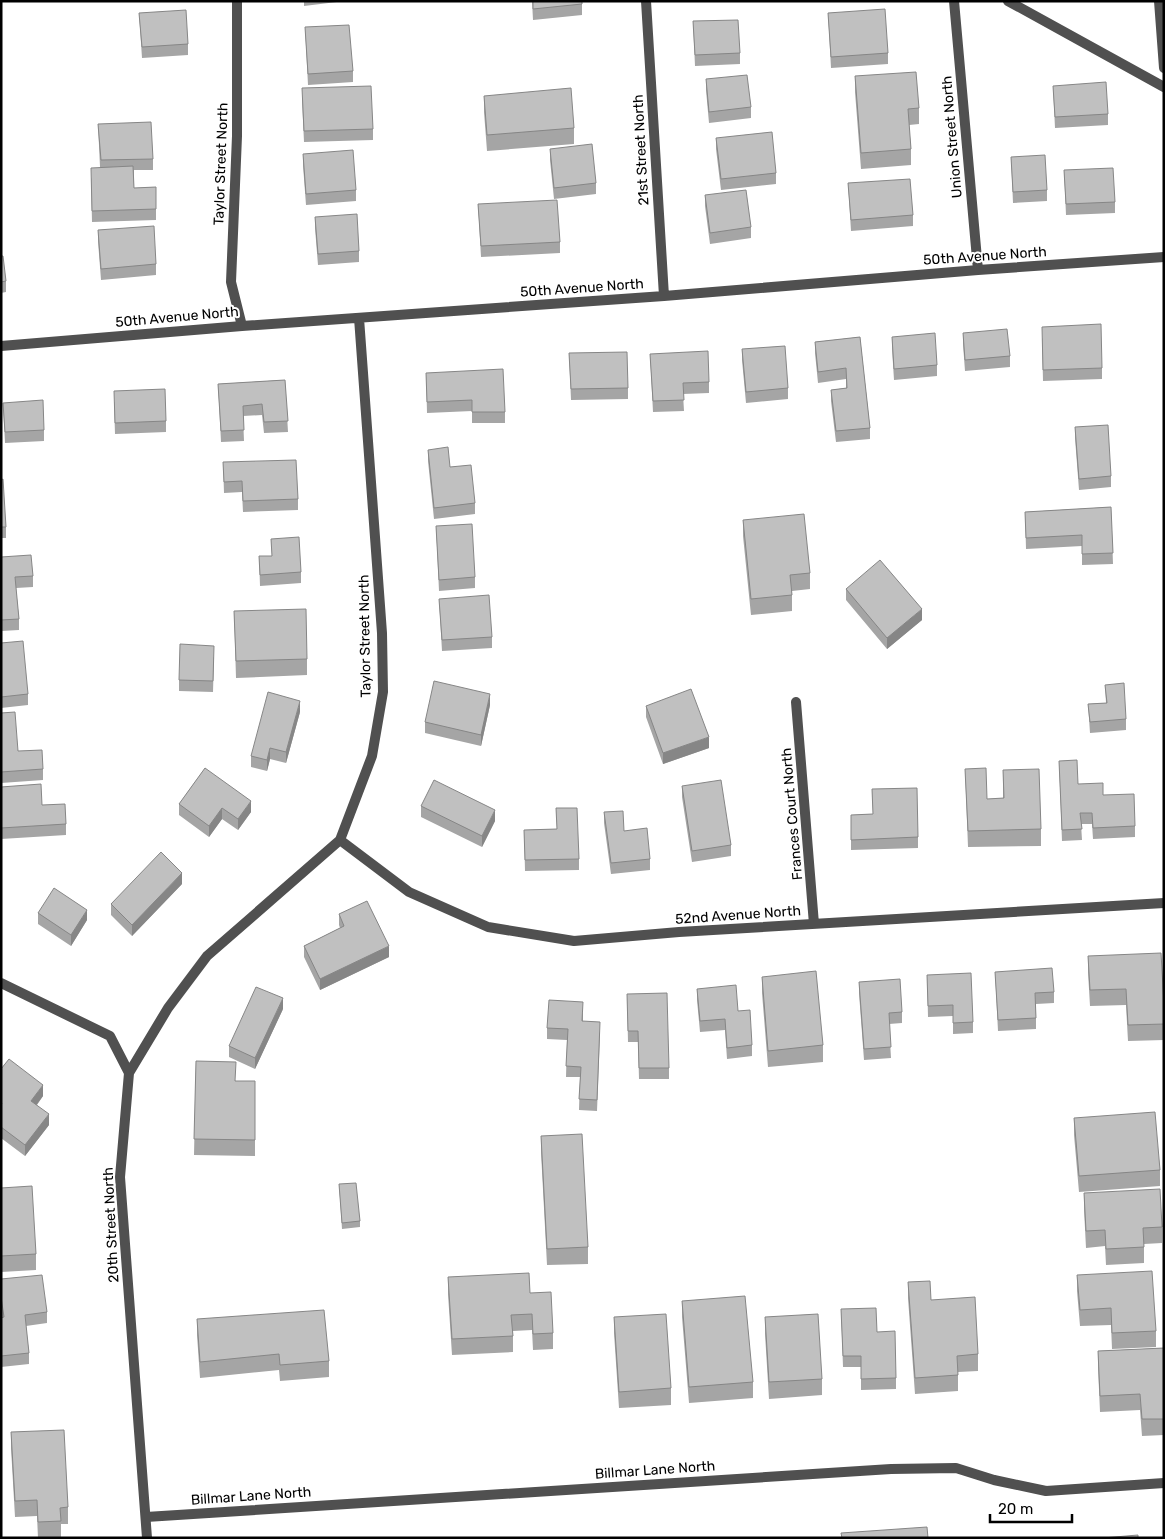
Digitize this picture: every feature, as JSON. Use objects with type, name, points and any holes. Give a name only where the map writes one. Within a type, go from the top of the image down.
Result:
[{"type":"street","name":"Taylor Street North","points":[[237,1],[237,136],[231,282],[242,326]]},
{"type":"street","name":"21st Street North","points":[[646,1],[664,296]]},
{"type":"street","name":"Union Street North","points":[[954,1],[978,270]]},
{"type":"street","points":[[1008,1],[1164,87]]},
{"type":"street","points":[[1159,1],[1164,68]]},
{"type":"street","name":"50th Avenue North","points":[[1,346],[242,326],[664,296],[978,270],[1164,257]]},
{"type":"street","name":"Taylor Street North","points":[[129,1073],[168,1008],[207,956],[340,840],[372,756],[383,692],[382,633],[359,318]]},
{"type":"street","name":"Frances Court North","points":[[796,702],[814,924]]},
{"type":"street","name":"52nd Avenue North","points":[[340,840],[409,892],[488,927],[574,941],[679,932],[1164,903]]},
{"type":"street","points":[[1,982],[110,1036],[129,1073]]},
{"type":"street","name":"20th Street North","points":[[129,1073],[120,1177],[147,1538]]},
{"type":"street","name":"Billmar Lane North","points":[[146,1517],[891,1469],[956,1468],[994,1480],[1046,1491],[1164,1483]]},
{"type":"building","points":[[533,1],[582,1],[582,4],[533,9]]},
{"type":"building","points":[[885,9],[888,53],[831,57],[828,13]]},
{"type":"building","points":[[186,10],[188,44],[142,47],[139,13]]},
{"type":"building","points":[[738,20],[740,53],[695,55],[693,21]]},
{"type":"building","points":[[349,25],[353,71],[308,74],[305,27]]},
{"type":"building","points":[[916,72],[919,108],[908,109],[911,149],[861,153],[855,76]]},
{"type":"building","points":[[747,75],[751,107],[709,112],[706,79]]},
{"type":"building","points":[[1106,82],[1108,114],[1055,117],[1053,86]]},
{"type":"building","points":[[371,86],[373,129],[304,131],[302,88]]},
{"type":"building","points":[[571,88],[574,128],[487,135],[484,96]]},
{"type":"building","points":[[151,122],[153,159],[101,160],[98,124]]},
{"type":"building","points":[[772,132],[776,173],[721,179],[716,138]]},
{"type":"building","points":[[592,144],[596,183],[554,188],[550,149]]},
{"type":"building","points":[[353,150],[356,190],[306,194],[303,154]]},
{"type":"building","points":[[1045,155],[1047,190],[1013,192],[1011,157]]},
{"type":"building","points":[[133,166],[134,188],[156,187],[156,209],[92,211],[91,168]]},
{"type":"building","points":[[1113,168],[1115,202],[1066,204],[1064,170]]},
{"type":"building","points":[[910,179],[913,215],[851,220],[848,183]]},
{"type":"building","points":[[746,190],[751,227],[710,233],[705,195]]},
{"type":"building","points":[[557,200],[560,242],[481,246],[478,204]]},
{"type":"building","points":[[357,214],[359,251],[318,254],[315,217]]},
{"type":"building","points":[[154,226],[156,264],[101,269],[98,230]]},
{"type":"building","points":[[1,256],[3,256],[6,281],[1,282]]},
{"type":"building","points":[[1101,324],[1102,368],[1043,370],[1042,327]]},
{"type":"building","points":[[1007,329],[1010,356],[965,360],[963,333]]},
{"type":"building","points":[[935,333],[937,365],[894,369],[892,337]]},
{"type":"building","points":[[860,337],[870,428],[836,431],[831,390],[847,388],[846,368],[818,372],[815,342]]},
{"type":"building","points":[[785,346],[788,388],[746,392],[742,349]]},
{"type":"building","points":[[708,351],[709,382],[683,383],[684,400],[653,401],[650,354]]},
{"type":"building","points":[[627,352],[628,388],[571,389],[569,353]]},
{"type":"building","points":[[503,369],[505,412],[472,412],[472,400],[427,402],[426,373]]},
{"type":"building","points":[[285,380],[288,421],[264,422],[262,404],[243,406],[244,430],[221,431],[218,384]]},
{"type":"building","points":[[165,389],[166,421],[115,423],[114,391]]},
{"type":"building","points":[[43,400],[44,430],[5,432],[3,403]]},
{"type":"building","points":[[1108,425],[1111,476],[1079,479],[1075,427]]},
{"type":"building","points":[[448,447],[450,467],[471,465],[475,503],[434,508],[428,450]]},
{"type":"building","points":[[296,460],[298,499],[243,501],[242,481],[224,482],[223,462]]},
{"type":"building","points":[[3,479],[6,527],[1,527],[1,480]]},
{"type":"building","points":[[1111,507],[1113,553],[1082,554],[1082,535],[1026,538],[1025,512]]},
{"type":"building","points":[[804,514],[810,573],[790,575],[792,595],[751,599],[743,520]]},
{"type":"building","points":[[472,524],[475,577],[439,580],[436,526]]},
{"type":"building","points":[[299,537],[301,572],[260,575],[259,556],[272,556],[271,539]]},
{"type":"building","points":[[31,555],[33,576],[15,577],[19,619],[1,620],[1,557]]},
{"type":"building","points":[[880,560],[922,609],[887,638],[846,589]]},
{"type":"building","points":[[489,595],[492,637],[442,640],[439,599]]},
{"type":"building","points":[[306,609],[307,659],[236,661],[234,611]]},
{"type":"building","points":[[23,641],[28,694],[1,697],[1,643]]},
{"type":"building","points":[[180,644],[214,646],[213,681],[179,680]]},
{"type":"building","points":[[434,681],[490,694],[481,735],[425,722]]},
{"type":"building","points":[[1124,683],[1126,719],[1090,722],[1088,704],[1107,703],[1105,685]]},
{"type":"building","points":[[691,689],[709,737],[663,753],[646,706]]},
{"type":"building","points":[[268,692],[300,701],[286,752],[270,748],[267,760],[251,756]]},
{"type":"building","points":[[15,712],[18,751],[42,750],[43,769],[1,772],[1,713]]},
{"type":"building","points":[[1077,760],[1078,784],[1103,783],[1103,795],[1134,794],[1135,826],[1093,828],[1092,813],[1080,813],[1082,829],[1062,830],[1059,761]]},
{"type":"building","points":[[205,768],[251,801],[238,819],[222,808],[209,826],[179,804]]},
{"type":"building","points":[[986,768],[987,799],[1004,798],[1003,770],[1039,769],[1041,829],[968,831],[965,769]]},
{"type":"building","points":[[434,780],[495,810],[482,836],[421,806]]},
{"type":"building","points":[[721,780],[731,845],[692,851],[682,786]]},
{"type":"building","points":[[41,784],[42,805],[65,804],[66,824],[1,828],[1,787]]},
{"type":"building","points":[[917,788],[918,837],[851,840],[851,815],[873,814],[872,789]]},
{"type":"building","points":[[556,808],[577,808],[579,859],[525,860],[524,830],[557,829]]},
{"type":"building","points":[[623,811],[624,831],[647,828],[650,859],[611,863],[604,812]]},
{"type":"building","points":[[161,852],[182,873],[132,925],[111,904]]},
{"type":"building","points":[[54,888],[87,910],[71,935],[38,913]]},
{"type":"building","points":[[367,901],[389,946],[320,979],[304,946],[344,926],[339,914]]},
{"type":"building","points":[[1161,953],[1164,1024],[1128,1025],[1126,989],[1090,990],[1088,956]]},
{"type":"building","points":[[1052,968],[1054,992],[1035,993],[1036,1018],[998,1020],[995,972]]},
{"type":"building","points":[[816,971],[823,1045],[768,1051],[762,977]]},
{"type":"building","points":[[971,973],[973,1022],[953,1023],[953,1005],[928,1006],[927,975]]},
{"type":"building","points":[[900,979],[902,1012],[889,1013],[891,1047],[864,1049],[859,982]]},
{"type":"building","points":[[736,985],[738,1011],[750,1010],[752,1045],[727,1048],[725,1019],[700,1021],[697,989]]},
{"type":"building","points":[[256,987],[283,998],[255,1058],[229,1046]]},
{"type":"building","points":[[667,993],[669,1068],[639,1068],[638,1031],[628,1031],[627,994]]},
{"type":"building","points":[[549,1000],[583,1002],[582,1021],[600,1022],[597,1100],[579,1099],[581,1067],[566,1066],[568,1029],[547,1028]]},
{"type":"building","points":[[9,1059],[43,1085],[31,1101],[49,1114],[25,1145],[1,1127],[1,1069]]},
{"type":"building","points":[[196,1061],[236,1062],[235,1081],[255,1081],[255,1140],[194,1139]]},
{"type":"building","points":[[1155,1112],[1160,1170],[1079,1176],[1074,1118]]},
{"type":"building","points":[[582,1134],[588,1247],[547,1249],[541,1136]]},
{"type":"building","points":[[356,1183],[360,1221],[342,1223],[339,1184]]},
{"type":"building","points":[[32,1186],[36,1254],[1,1256],[1,1188]]},
{"type":"building","points":[[1160,1189],[1162,1227],[1143,1228],[1144,1247],[1106,1249],[1105,1230],[1086,1231],[1084,1193]]},
{"type":"building","points":[[1152,1271],[1156,1331],[1112,1333],[1111,1308],[1080,1310],[1077,1275]]},
{"type":"building","points":[[529,1273],[530,1293],[551,1292],[553,1333],[533,1334],[532,1314],[511,1315],[513,1336],[452,1339],[448,1277]]},
{"type":"building","points":[[42,1275],[47,1312],[25,1315],[29,1353],[1,1356],[1,1318],[4,1317],[1,1279]]},
{"type":"building","points":[[930,1281],[931,1300],[975,1297],[978,1354],[957,1356],[958,1375],[915,1378],[908,1282]]},
{"type":"building","points":[[745,1296],[753,1382],[689,1387],[682,1301]]},
{"type":"building","points":[[876,1308],[877,1332],[895,1331],[896,1378],[861,1379],[861,1356],[843,1356],[841,1309]]},
{"type":"building","points":[[324,1310],[329,1361],[280,1365],[279,1354],[200,1362],[197,1319]]},
{"type":"building","points":[[666,1314],[671,1388],[619,1392],[614,1317]]},
{"type":"building","points":[[818,1314],[822,1379],[769,1382],[765,1317]]},
{"type":"building","points":[[1164,1348],[1164,1419],[1142,1419],[1140,1394],[1100,1396],[1098,1351]]},
{"type":"building","points":[[64,1430],[68,1507],[60,1508],[61,1521],[38,1522],[37,1500],[15,1501],[11,1432]]},
{"type":"building","points":[[927,1527],[928,1538],[842,1538],[841,1533]]},
{"type":"building","points":[[1138,1535],[1138,1538],[1103,1538]]}]
